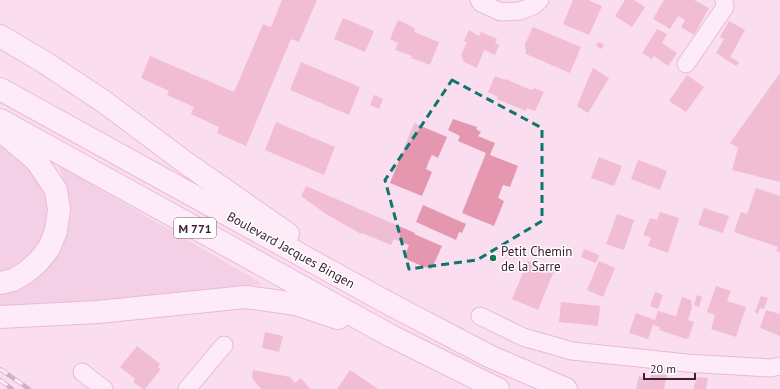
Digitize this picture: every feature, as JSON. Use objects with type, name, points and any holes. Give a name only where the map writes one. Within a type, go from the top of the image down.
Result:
[{"type":"highway","points":[[0,36],[44,62],[103,101],[186,163],[386,302]]},
{"type":"highway","name":"Boulevard Jacques Bingen","points":[[0,89],[386,302],[491,357],[566,389]]},
{"type":"highway","name":"Boulevard Jacques Bingen","points":[[0,120],[391,336],[498,389]]},
{"type":"highway","points":[[0,130],[36,160],[56,190],[59,210],[56,231],[49,248],[38,262],[25,273],[13,280],[0,283]]},
{"type":"highway","points":[[0,318],[98,312],[246,298],[296,304],[391,336]]},
{"type":"street","points":[[479,0],[481,3],[501,12],[520,11],[533,6],[540,0]]},
{"type":"street","points":[[686,64],[725,7],[724,0]]},
{"type":"street","points":[[480,316],[523,337],[572,350],[687,363],[770,368],[780,366]]},
{"type":"street","points":[[187,389],[224,345]]},
{"type":"street","points":[[82,372],[104,389]]},
{"type":"highlighted area","points":[[452,80],[542,128],[542,221],[477,260],[409,269],[385,180]]},
{"type":"shaded area","points":[[0,145],[12,151],[21,159],[44,190],[47,221],[40,243],[23,264],[6,272],[0,273]]},
{"type":"shaded area","points":[[58,165],[263,284],[112,305],[0,310],[0,292],[66,235],[71,218],[71,207],[68,191]]},
{"type":"building","points":[[282,0],[317,0],[299,42],[291,39],[246,146],[217,133],[219,127],[191,114],[194,107],[167,95],[169,91],[141,78],[150,56],[234,92],[263,24],[271,27]]},
{"type":"building","points":[[573,0],[590,0],[602,6],[589,35],[563,24]]},
{"type":"building","points":[[625,0],[634,0],[645,7],[632,27],[615,16]]},
{"type":"building","points":[[664,0],[694,0],[709,8],[694,35],[681,27],[685,20],[678,16],[670,29],[653,19]]},
{"type":"building","points":[[343,18],[374,31],[365,52],[334,39]]},
{"type":"building","points":[[398,20],[415,28],[414,32],[439,42],[430,65],[395,50],[398,43],[390,39]]},
{"type":"building","points":[[729,21],[745,30],[730,57],[739,62],[736,66],[716,53],[724,39],[720,37]]},
{"type":"building","points":[[533,27],[581,47],[570,73],[526,54],[525,44]]},
{"type":"building","points":[[657,29],[667,34],[662,43],[677,53],[668,66],[654,56],[652,59],[642,53]]},
{"type":"building","points":[[469,30],[479,36],[481,32],[497,39],[495,43],[499,45],[495,55],[484,50],[477,68],[464,62],[461,55],[467,42],[464,41]]},
{"type":"building","points":[[598,42],[604,44],[602,49],[596,46]]},
{"type":"building","points":[[301,62],[360,87],[349,115],[290,90]]},
{"type":"building","points":[[593,68],[609,78],[588,113],[577,106]]},
{"type":"building","points":[[780,73],[780,182],[732,170],[738,148],[730,143]]},
{"type":"building","points":[[687,75],[704,87],[686,112],[669,101]]},
{"type":"building","points":[[495,76],[531,90],[535,88],[544,92],[535,111],[527,108],[526,111],[497,99],[498,97],[488,92]]},
{"type":"building","points":[[374,95],[383,99],[379,109],[370,105]]},
{"type":"building","points":[[453,119],[477,127],[476,129],[481,132],[478,136],[495,143],[490,155],[518,166],[510,187],[503,185],[498,198],[504,201],[494,226],[462,213],[486,153],[458,141],[460,136],[448,130]]},
{"type":"building","points":[[276,122],[335,147],[324,175],[265,150]]},
{"type":"building","points":[[414,123],[447,137],[438,158],[432,155],[429,161],[426,169],[432,172],[422,196],[390,183]]},
{"type":"building","points":[[599,157],[622,166],[614,186],[591,178]]},
{"type":"building","points":[[638,160],[667,171],[660,190],[631,179]]},
{"type":"building","points":[[306,186],[442,246],[431,270],[404,258],[409,245],[394,239],[391,245],[362,233],[361,234],[326,214],[301,196]]},
{"type":"building","points":[[756,188],[780,196],[780,252],[776,251],[778,247],[734,232],[741,212],[747,214]]},
{"type":"building","points":[[423,205],[466,224],[462,233],[459,232],[456,240],[416,222]]},
{"type":"building","points":[[704,208],[729,216],[723,233],[698,225]]},
{"type":"building","points":[[660,212],[679,218],[668,253],[648,246],[651,238],[643,235],[650,218],[657,220]]},
{"type":"building","points":[[617,214],[634,220],[624,250],[606,244]]},
{"type":"building","points":[[584,249],[599,255],[596,263],[581,257]]},
{"type":"building","name":"Petit Chemin de la Sarre","points":[[492,253],[497,255],[493,264],[488,261]]},
{"type":"building","points":[[528,261],[554,271],[538,310],[512,299]]},
{"type":"building","points":[[599,261],[615,268],[603,297],[587,290]]},
{"type":"building","points":[[716,286],[731,291],[727,301],[746,307],[736,337],[711,329],[715,315],[707,312]]},
{"type":"building","points":[[655,292],[663,295],[658,309],[650,306]]},
{"type":"building","points":[[697,295],[702,297],[699,307],[694,305]]},
{"type":"building","points":[[761,296],[768,298],[764,309],[760,308],[758,314],[755,312]]},
{"type":"building","points":[[682,297],[691,300],[692,308],[688,320],[694,322],[689,337],[686,339],[659,330],[660,327],[653,325],[648,339],[629,333],[636,313],[655,320],[658,311],[676,316]]},
{"type":"building","points":[[561,302],[600,306],[598,326],[559,322]]},
{"type":"building","points":[[766,310],[780,314],[780,336],[760,328]]},
{"type":"building","points":[[265,332],[283,336],[279,352],[262,348]]},
{"type":"building","points":[[137,346],[160,364],[158,367],[161,369],[145,389],[133,382],[135,379],[120,367]]},
{"type":"building","points":[[253,370],[290,377],[295,383],[301,378],[310,389],[261,389],[252,378]]},
{"type":"building","points":[[350,370],[378,389],[337,389]]},
{"type":"building","points":[[651,374],[667,375],[664,389],[636,389],[639,376],[650,379]]},
{"type":"building","points":[[697,377],[708,378],[706,389],[693,389]]},
{"type":"railway","points":[[0,369],[29,389]]},
{"type":"railway","points":[[0,380],[12,389]]},
{"type":"place","name":"Petit Chemin de la Sarre","points":[[493,258]]}]
